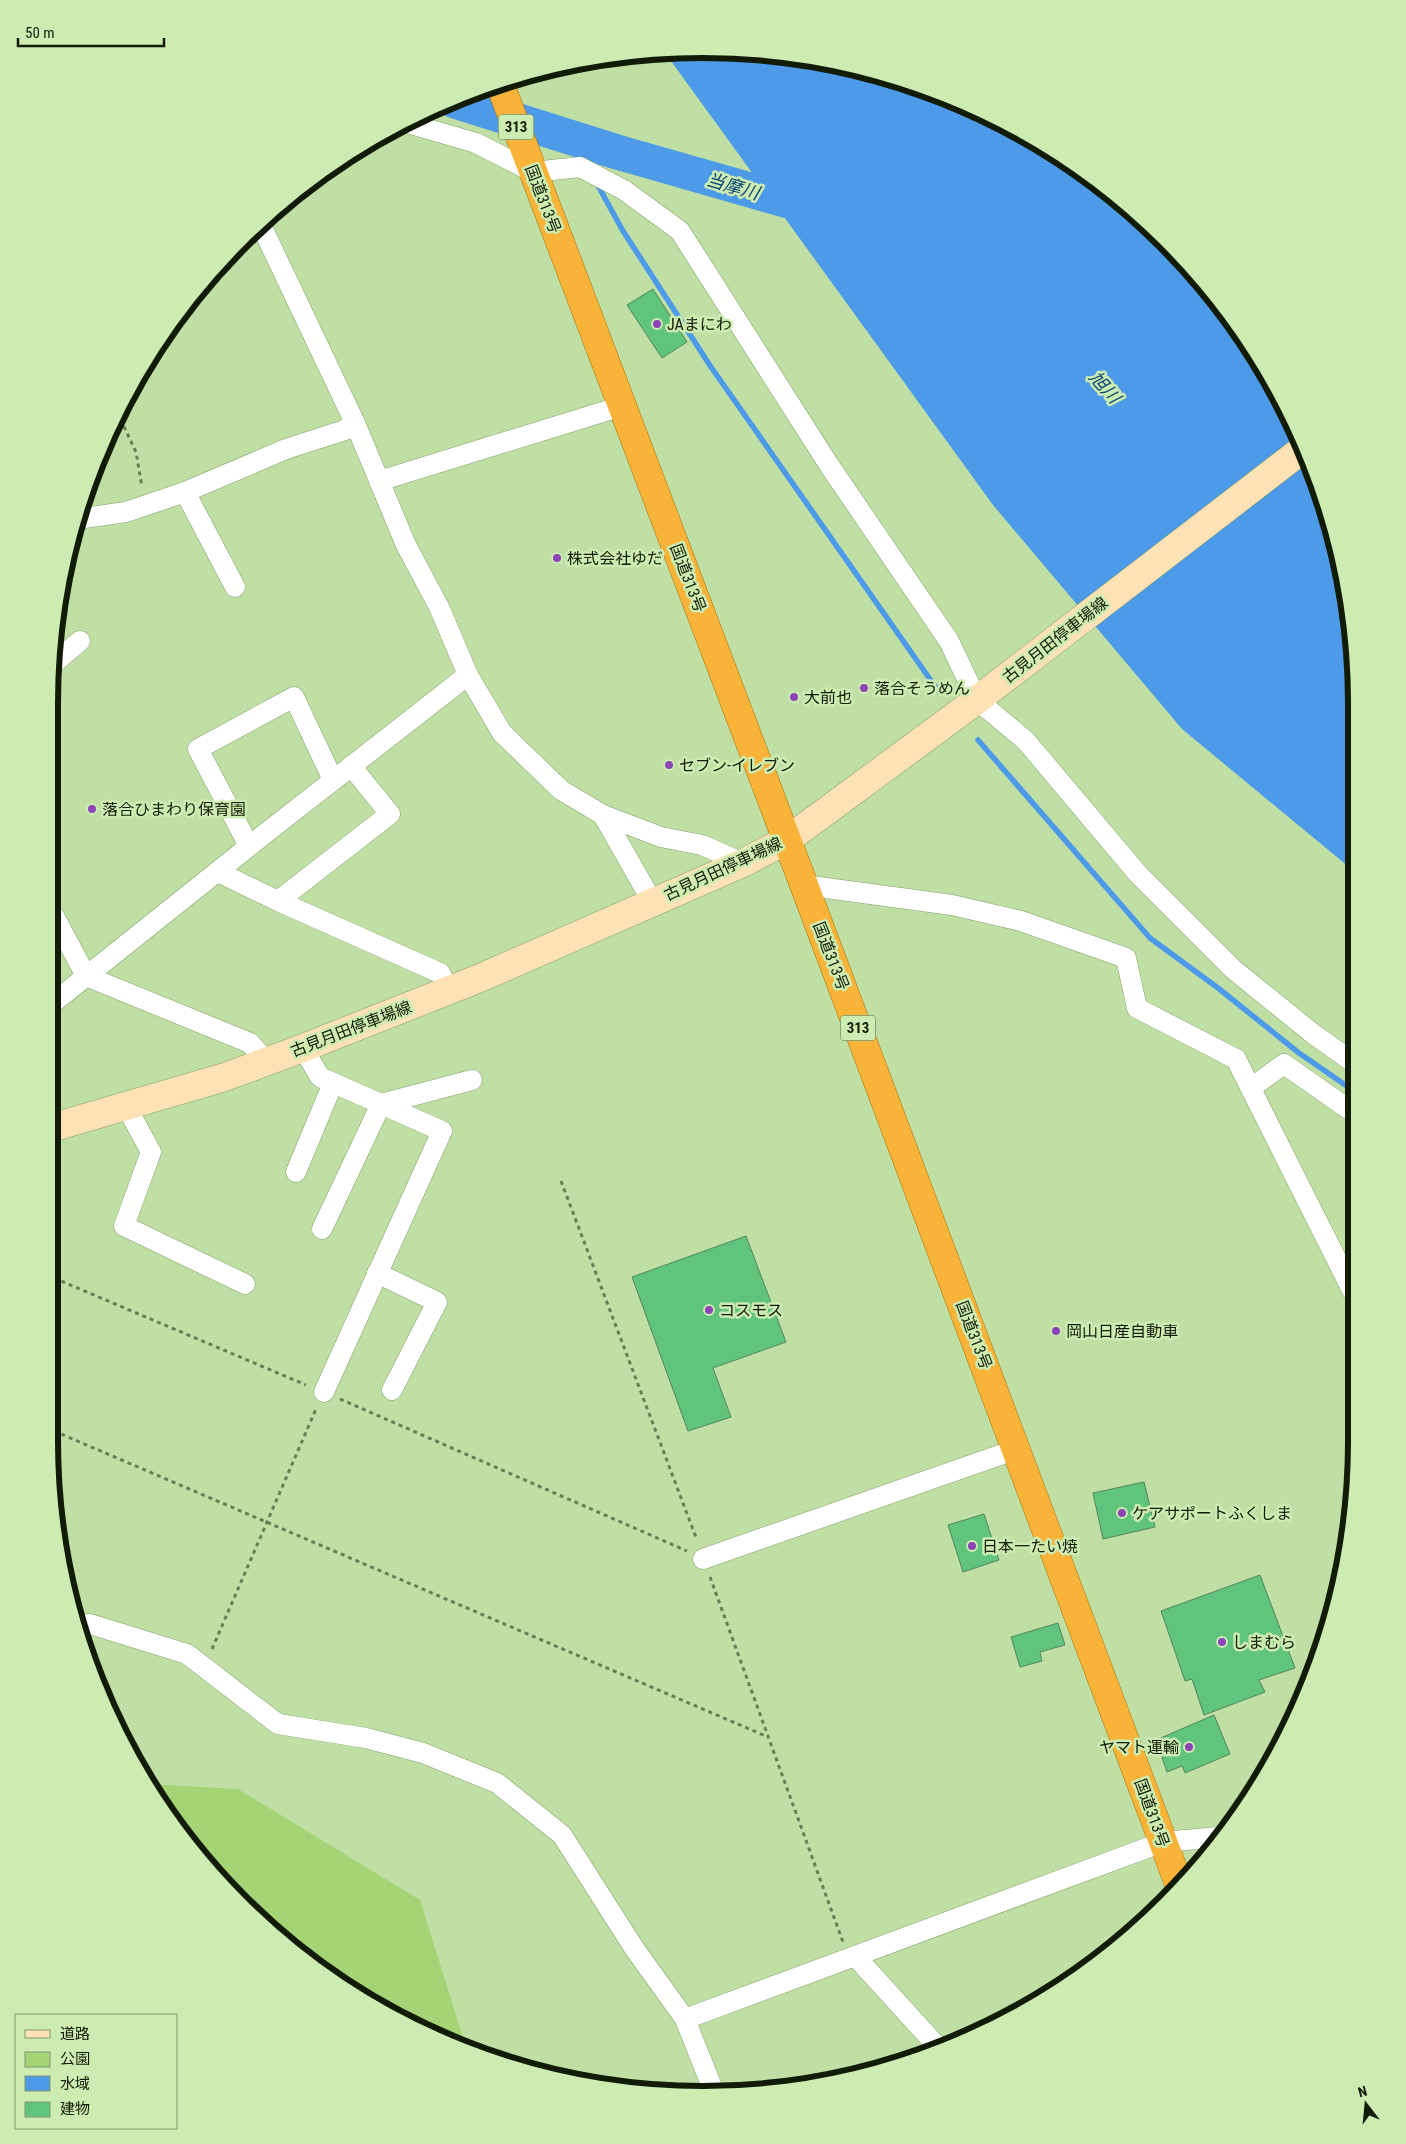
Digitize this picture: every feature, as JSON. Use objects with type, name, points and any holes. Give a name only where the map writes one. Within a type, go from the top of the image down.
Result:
[{"type":"highway","name":"国道313号","points":[[502,90],[804,884],[1177,1879]]},
{"type":"main road","name":"古見月田停車場線","points":[[58,1126],[225,1077],[303,1048],[449,990],[652,903],[743,863],[787,840],[977,700],[1298,453]]},
{"type":"street","points":[[415,125],[476,143],[533,171],[580,167],[624,190],[680,231],[829,465],[949,641],[977,700],[1026,741],[1138,874],[1233,969],[1312,1033],[1348,1059]]},
{"type":"street","points":[[264,231],[355,424],[406,545],[439,607],[468,675],[502,733],[561,790],[603,815],[661,837],[702,845],[743,863]]},
{"type":"street","points":[[379,481],[622,406]]},
{"type":"street","points":[[85,518],[126,512],[186,492],[286,449],[345,430],[355,424]]},
{"type":"street","points":[[186,492],[235,587]]},
{"type":"street","points":[[59,659],[80,641]]},
{"type":"street","points":[[58,999],[249,846],[468,675]]},
{"type":"street","points":[[249,846],[198,749],[294,698],[333,780]]},
{"type":"street","points":[[278,901],[390,814],[351,766]]},
{"type":"street","points":[[603,815],[652,903]]},
{"type":"street","points":[[218,872],[278,901],[440,973],[449,990]]},
{"type":"street","points":[[804,884],[952,904],[1021,921],[1126,958],[1137,1008],[1236,1059],[1348,1282]]},
{"type":"street","points":[[58,928],[86,976],[250,1043],[267,1062]]},
{"type":"street","points":[[303,1048],[320,1077],[442,1131],[324,1392]]},
{"type":"street","points":[[1251,1088],[1284,1064],[1348,1109]]},
{"type":"street","points":[[322,1229],[381,1104],[472,1080]]},
{"type":"street","points":[[296,1172],[333,1083]]},
{"type":"street","points":[[126,1106],[151,1152],[124,1226],[245,1284]]},
{"type":"street","points":[[377,1273],[437,1302],[392,1390]]},
{"type":"street","points":[[703,1559],[1017,1449]]},
{"type":"street","points":[[84,1624],[90,1624],[188,1654],[278,1724],[366,1738],[423,1753],[498,1783],[562,1835],[634,1948],[685,2019],[712,2087]]},
{"type":"street","points":[[685,2019],[1163,1842],[1212,1838]]},
{"type":"street","points":[[855,1956],[934,2043]]},
{"type":"path","points":[[122,422],[136,452],[146,505]]},
{"type":"path","points":[[562,1181],[769,1737],[843,1942],[855,1956]]},
{"type":"path","points":[[58,1280],[324,1392],[703,1559]]},
{"type":"path","points":[[204,1667],[324,1392]]},
{"type":"path","points":[[58,1433],[769,1737]]},
{"type":"green space","points":[[156,1784],[238,1789],[420,1900],[464,2040],[418,2020],[380,2000],[344,1978],[277,1926],[218,1867],[191,1834]]},
{"type":"water","name":"旭川","points":[[669,59],[745,59],[829,70],[870,79],[950,107],[1026,144],[1062,166],[1129,218],[1188,277],[1240,344],[1262,380],[1299,456],[1327,536],[1343,619],[1347,661],[1348,866],[1182,729],[993,505]]},
{"type":"building","name":"JAまにわ","points":[[653,289],[687,342],[662,358],[627,305]]},
{"type":"building","name":"コスモス","points":[[746,1236],[786,1342],[713,1368],[731,1417],[688,1431],[632,1277]]},
{"type":"building","points":[[1144,1482],[1155,1527],[1103,1539],[1093,1493]]},
{"type":"building","points":[[984,1514],[999,1560],[963,1572],[948,1525]]},
{"type":"building","points":[[1260,1575],[1295,1668],[1259,1680],[1265,1692],[1204,1715],[1192,1679],[1185,1681],[1161,1611]]},
{"type":"building","points":[[1058,1623],[1065,1645],[1040,1652],[1042,1661],[1020,1667],[1011,1637]]},
{"type":"building","points":[[1214,1715],[1230,1754],[1185,1773],[1182,1766],[1167,1772],[1156,1740]]},
{"type":"waterway","name":"当摩川","points":[[464,104],[617,152],[813,208]]},
{"type":"waterway","points":[[573,138],[586,163]]},
{"type":"waterway","points":[[596,182],[623,231],[711,367],[939,692]]},
{"type":"waterway","points":[[978,740],[1150,938],[1218,988],[1299,1053],[1348,1087]]},
{"type":"place","name":"JAまにわ","points":[[657,324]]},
{"type":"place","name":"株式会社ゆだ","points":[[557,558]]},
{"type":"place","name":"落合そうめん","points":[[864,688]]},
{"type":"place","name":"大前也","points":[[794,697]]},
{"type":"place","name":"セブン-イレブン","points":[[669,765]]},
{"type":"place","name":"落合ひまわり保育園","points":[[92,809]]},
{"type":"place","name":"コスモス","points":[[709,1310]]},
{"type":"place","name":"岡山日産自動車","points":[[1056,1331]]},
{"type":"place","name":"ケアサポートふくしま","points":[[1122,1513]]},
{"type":"place","name":"日本一たい焼","points":[[972,1546]]},
{"type":"place","name":"しまむら","points":[[1222,1642]]},
{"type":"place","name":"ヤマト運輸","points":[[1189,1747]]}]
